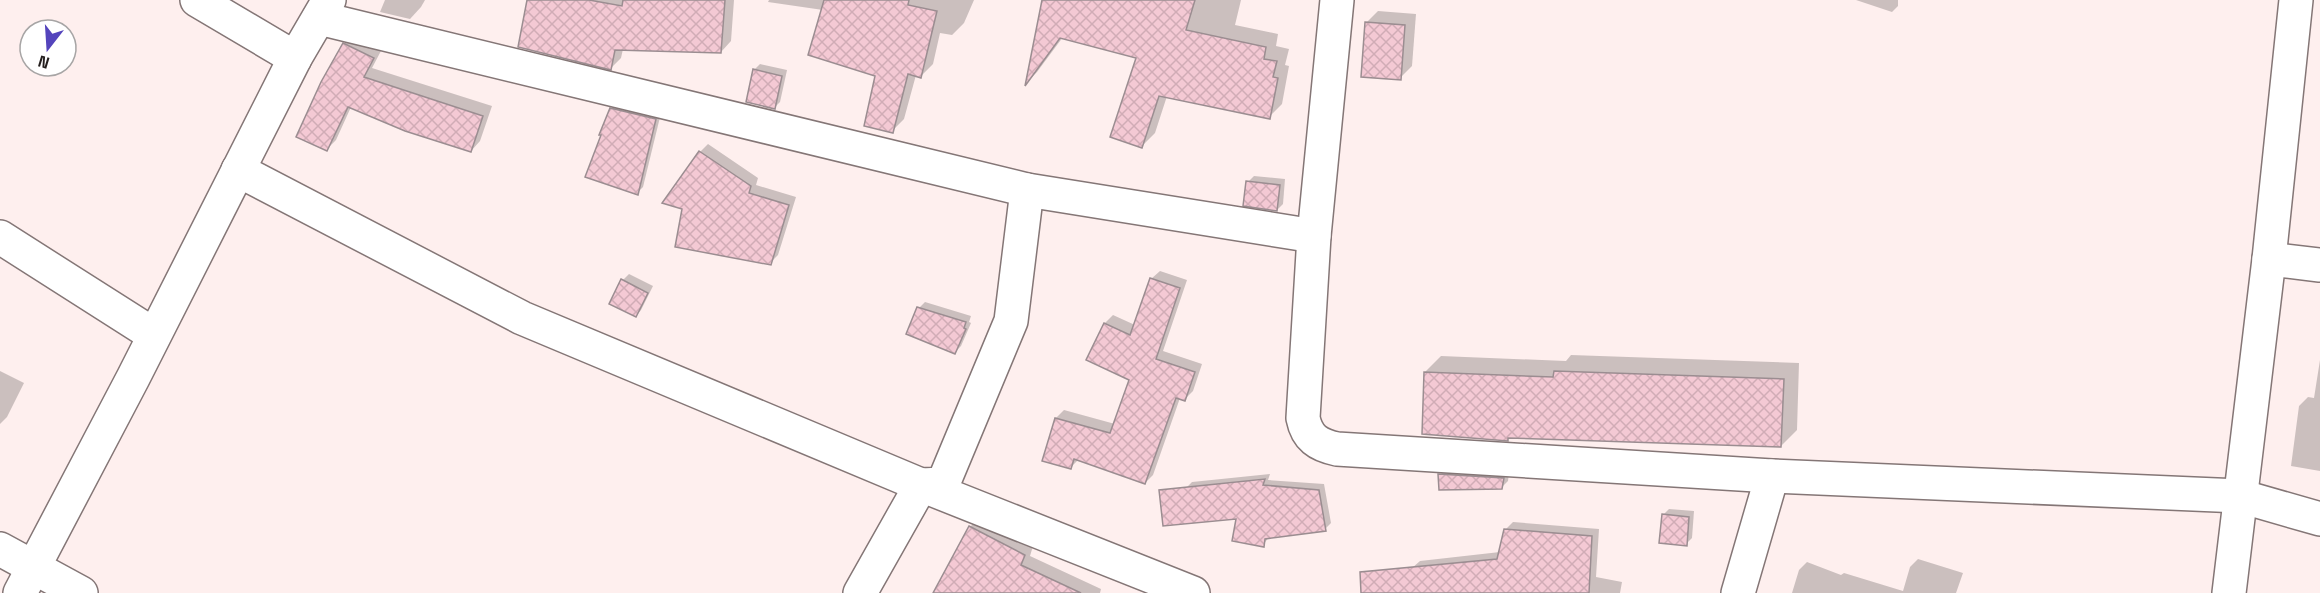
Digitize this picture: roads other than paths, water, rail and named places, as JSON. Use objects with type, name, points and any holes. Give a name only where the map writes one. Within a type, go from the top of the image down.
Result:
[{"type":"street","points":[[197,0],[295,58]]},
{"type":"street","points":[[1337,0],[1314,236],[1303,418],[1306,430],[1314,440],[1324,446],[1772,476],[2240,496],[2320,519]]},
{"type":"street","points":[[2229,593],[2269,259],[2296,0]]},
{"type":"street","points":[[26,580],[133,378],[295,58],[324,9],[1027,190],[1314,236]]},
{"type":"street","points":[[238,170],[522,318],[921,485],[1193,593]]},
{"type":"street","points":[[921,485],[943,484],[1011,321],[1027,190]]},
{"type":"street","points":[[0,237],[154,334]]},
{"type":"street","points":[[2269,259],[2320,265]]},
{"type":"street","points":[[1738,593],[1772,476]]},
{"type":"street","points":[[860,593],[921,485]]},
{"type":"street","points":[[0,549],[26,580],[81,593]]}]
